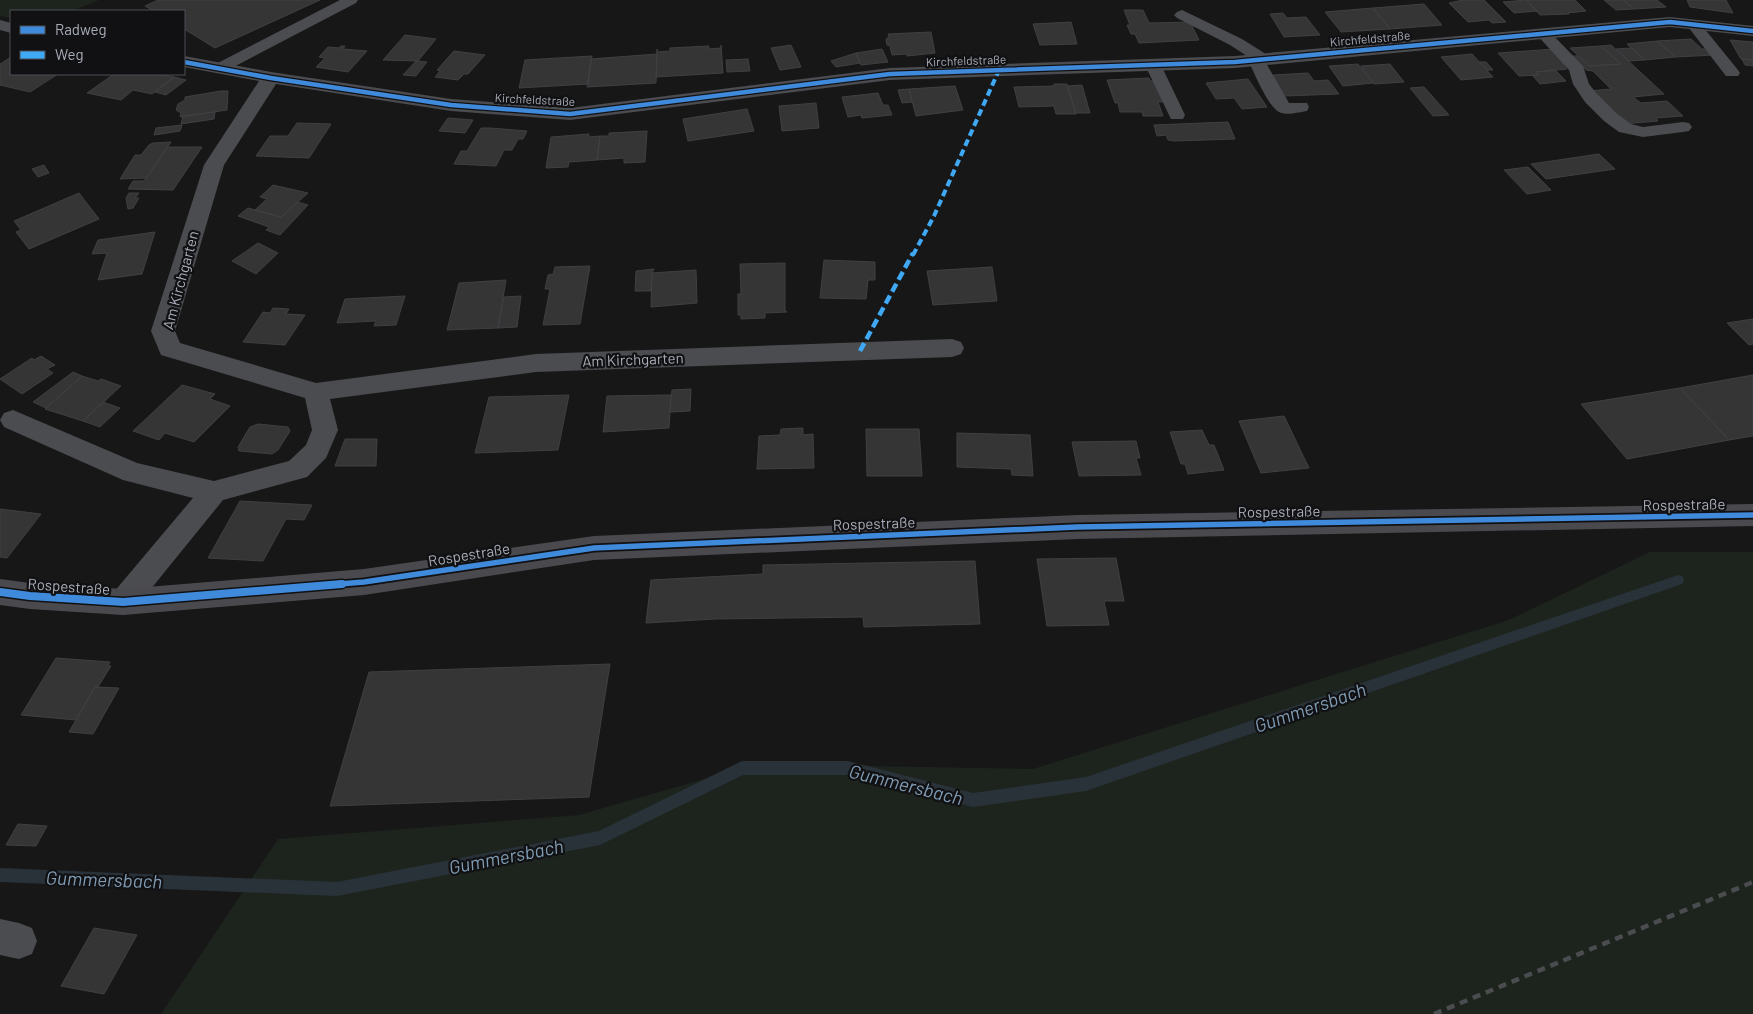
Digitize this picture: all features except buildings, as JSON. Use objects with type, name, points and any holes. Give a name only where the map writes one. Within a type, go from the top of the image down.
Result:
[{"type":"street","name":"Kirchfeldstraße","points":[[185,62],[271,78],[451,105],[570,114],[890,74],[1154,65],[1259,59],[1670,22],[1753,31]]},
{"type":"street","name":"Am Kirchgarten","points":[[271,78],[214,165],[163,331],[170,348],[316,392],[536,363],[952,348]]},
{"type":"street","points":[[13,420],[132,472],[214,492],[298,469],[311,457],[317,451],[325,430],[316,392]]},
{"type":"street","points":[[124,602],[214,492]]},
{"type":"street","name":"Rospestraße","points":[[0,592],[30,596],[124,602],[364,582],[594,548],[1077,527],[1753,515]]},
{"type":"lane","points":[[218,68],[351,0]]},
{"type":"lane","points":[[1182,15],[1236,42],[1259,59],[1276,98],[1284,108],[1301,107]]},
{"type":"lane","points":[[1694,25],[1732,73]]},
{"type":"lane","points":[[1544,34],[1577,69],[1581,84],[1591,98],[1610,117],[1625,128],[1643,132],[1683,127]]},
{"type":"lane","points":[[1154,65],[1177,115]]},
{"type":"shaded area","points":[[0,0],[99,0],[75,10],[10,10],[10,18],[0,16]]},
{"type":"shaded area","points":[[1650,552],[1753,552],[1753,1014],[161,1014],[278,839],[579,815],[757,764],[1033,769],[1509,620]]},
{"type":"waterway","name":"Gummersbach","points":[[0,875],[337,889],[600,838],[742,768],[848,768],[973,800],[1086,784],[1678,580]]},
{"type":"railway","points":[[1434,1014],[1753,882]]},
{"type":"marked path","points":[[860,351],[934,216],[999,70]]},
{"type":"cycle path","points":[[185,62],[271,78],[451,105],[570,114],[890,74],[1235,62],[1670,22],[1753,31]]},
{"type":"cycle path","points":[[0,592],[30,596],[123,602],[364,582],[594,548],[1077,527],[1753,515]]}]
